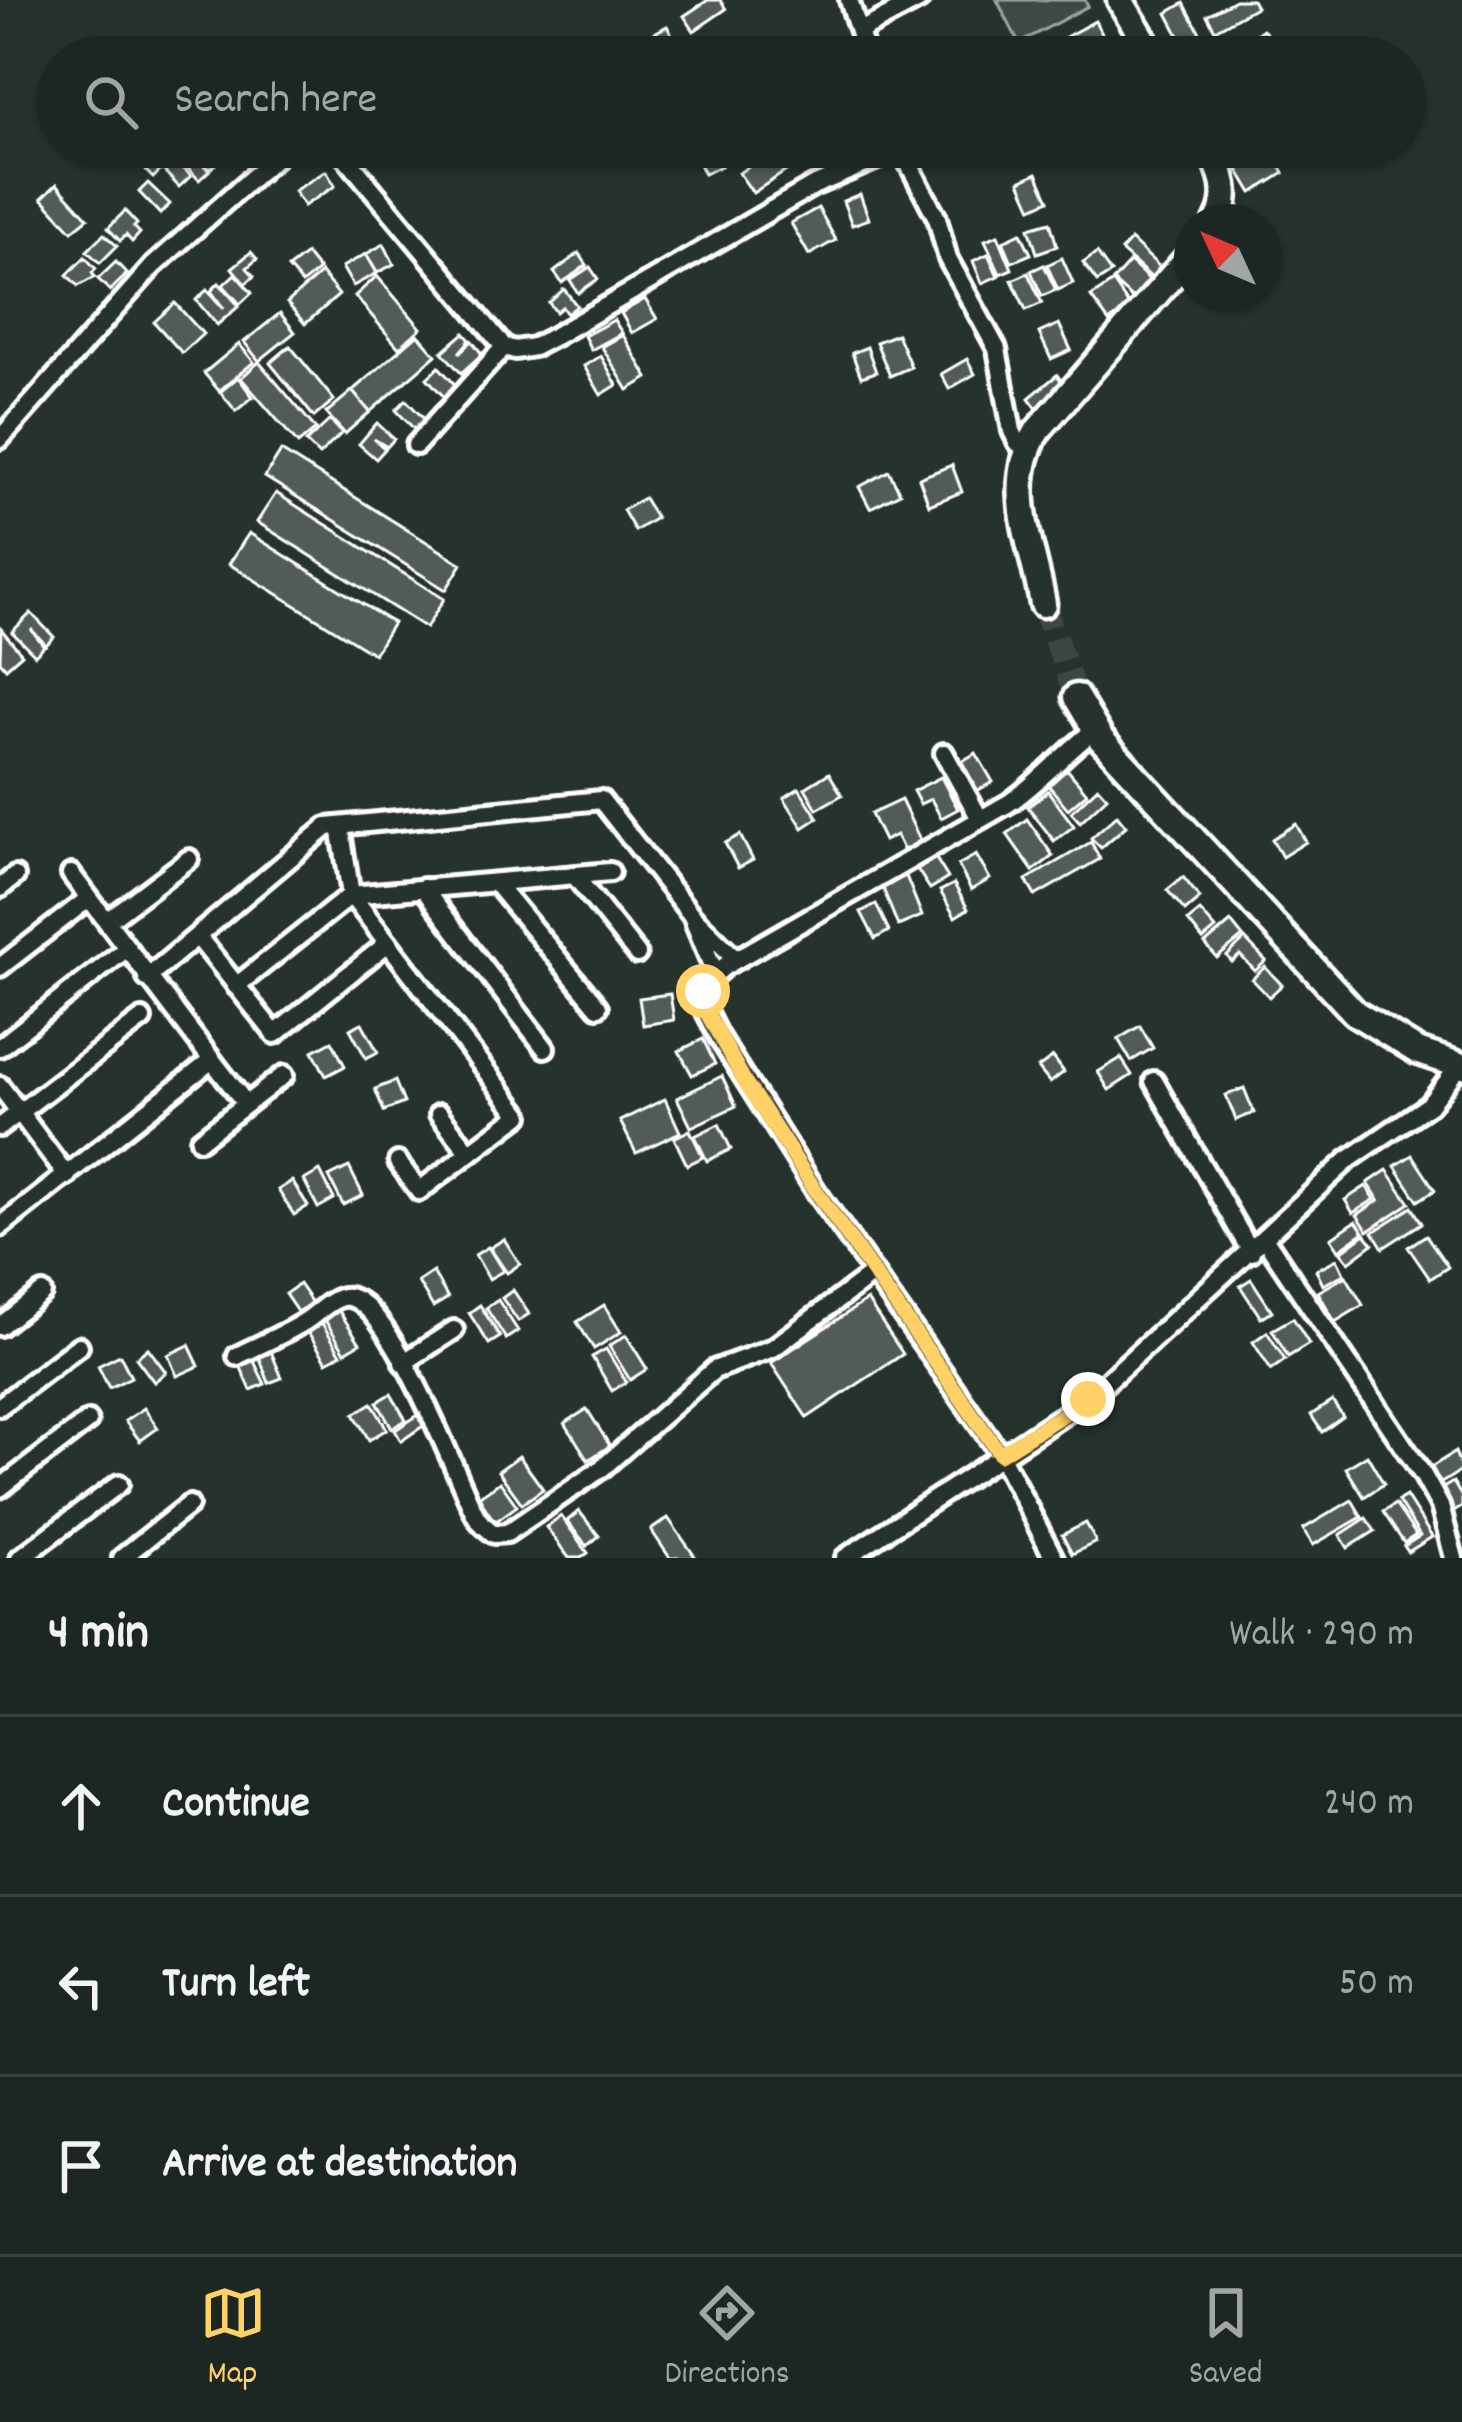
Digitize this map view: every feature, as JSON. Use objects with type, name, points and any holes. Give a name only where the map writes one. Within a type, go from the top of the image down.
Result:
[{"type":"street","points":[[849,0],[862,36]]},
{"type":"street","points":[[860,31],[919,0]]},
{"type":"street","points":[[1120,0],[1141,36]]},
{"type":"street","points":[[0,439],[153,266],[263,168]]},
{"type":"street","points":[[354,168],[503,347]]},
{"type":"street","points":[[416,445],[503,347],[534,347],[793,197],[857,168]]},
{"type":"street","points":[[912,168],[938,218],[948,259],[997,350],[1012,430],[1018,443],[1027,448]]},
{"type":"street","points":[[1220,168],[1227,197],[1224,204]]},
{"type":"street","points":[[1043,604],[1020,506],[1027,448],[1174,274]]},
{"type":"street","points":[[845,1558],[1088,1399],[1360,1150],[1429,1106],[1461,1065],[1417,1052],[1355,1013],[1096,729],[1076,697]]},
{"type":"street","points":[[1054,1558],[1000,1454],[786,1146],[702,1004],[706,982],[715,973],[980,819],[1040,780],[1096,729]]},
{"type":"street","points":[[944,753],[980,819]]},
{"type":"street","points":[[147,978],[327,827],[601,800],[693,917],[736,959]]},
{"type":"street","points":[[340,826],[351,895],[520,1115],[419,1191],[398,1162]]},
{"type":"street","points":[[107,921],[189,859]]},
{"type":"street","points":[[236,986],[351,895],[610,872]]},
{"type":"street","points":[[70,874],[246,1104]]},
{"type":"street","points":[[0,888],[15,876]]},
{"type":"street","points":[[575,876],[637,954]]},
{"type":"street","points":[[497,885],[598,1007]]},
{"type":"street","points":[[423,889],[545,1048]]},
{"type":"street","points":[[0,967],[88,899]]},
{"type":"street","points":[[693,917],[715,973]]},
{"type":"street","points":[[198,937],[274,1034],[388,943]]},
{"type":"street","points":[[0,1047],[126,949]]},
{"type":"street","points":[[0,1127],[142,1019]]},
{"type":"street","points":[[0,1227],[212,1060]]},
{"type":"street","points":[[200,1140],[284,1075]]},
{"type":"street","points":[[1154,1081],[1258,1246],[1423,1475],[1445,1520],[1454,1558]]},
{"type":"street","points":[[0,1087],[67,1176]]},
{"type":"street","points":[[439,1114],[470,1153]]},
{"type":"street","points":[[237,1355],[302,1324],[338,1298],[350,1296],[376,1320],[403,1363],[445,1440],[477,1520],[494,1534],[507,1533],[601,1469],[714,1370],[773,1348],[874,1273]]},
{"type":"street","points":[[0,1326],[42,1293]]},
{"type":"street","points":[[403,1363],[454,1330]]},
{"type":"street","points":[[0,1406],[79,1346]]},
{"type":"street","points":[[0,1488],[88,1421]]},
{"type":"street","points":[[20,1558],[118,1484]]},
{"type":"street","points":[[122,1558],[189,1505]]},
{"type":"shaded area","points":[[997,0],[1085,0],[1088,6],[1032,36],[1015,36]]},
{"type":"building","points":[[708,0],[720,0],[726,9],[694,31],[684,16]]},
{"type":"building","points":[[1235,0],[1252,0],[1256,7],[1215,30],[1207,15]]},
{"type":"building","points":[[1184,3],[1202,36],[1179,36],[1167,13]]},
{"type":"building","points":[[1095,21],[1103,36],[1067,36]]},
{"type":"building","points":[[667,26],[673,36],[652,36]]},
{"type":"building","points":[[143,168],[183,168],[191,176],[179,187],[162,169],[153,178]]},
{"type":"building","points":[[188,168],[206,168],[209,171],[199,180]]},
{"type":"building","points":[[746,168],[789,169],[753,193],[739,173]]},
{"type":"building","points":[[1237,168],[1281,168],[1284,173],[1252,193]]},
{"type":"building","points":[[326,171],[335,186],[304,206],[294,191]]},
{"type":"building","points":[[1037,173],[1049,200],[1032,208],[1020,181]]},
{"type":"building","points":[[148,183],[170,204],[160,214],[139,192]]},
{"type":"building","points":[[57,184],[88,218],[72,231],[42,198]]},
{"type":"building","points":[[860,194],[869,219],[852,225],[843,201]]},
{"type":"building","points":[[818,208],[836,240],[809,255],[791,223]]},
{"type":"building","points":[[125,211],[140,233],[132,242],[126,235],[120,241],[108,228]]},
{"type":"building","points":[[1050,222],[1057,246],[1037,253],[1029,228]]},
{"type":"building","points":[[1021,233],[1031,254],[1012,262],[1003,241]]},
{"type":"building","points":[[104,234],[117,246],[100,263],[87,251]]},
{"type":"building","points":[[998,235],[1012,269],[1000,274],[985,240]]},
{"type":"building","points":[[1131,240],[1163,270],[1154,280],[1121,251]]},
{"type":"building","points":[[384,244],[394,264],[377,273],[366,254]]},
{"type":"building","points":[[251,252],[257,259],[247,268],[254,276],[245,284],[232,268]]},
{"type":"building","points":[[579,253],[587,265],[562,283],[554,272]]},
{"type":"building","points":[[1097,253],[1111,273],[1097,282],[1083,263]]},
{"type":"building","points":[[306,254],[319,270],[302,284],[288,268]]},
{"type":"building","points":[[366,254],[377,273],[353,286],[342,267]]},
{"type":"building","points":[[988,254],[998,276],[982,283],[973,261]]},
{"type":"building","points":[[85,257],[96,269],[95,277],[78,286],[67,275]]},
{"type":"building","points":[[1062,258],[1073,283],[1058,290],[1047,265]]},
{"type":"building","points":[[116,262],[127,274],[110,291],[98,279]]},
{"type":"building","points":[[1130,262],[1154,284],[1137,303],[1113,281]]},
{"type":"building","points":[[1044,265],[1056,290],[1042,296],[1031,271]]},
{"type":"building","points":[[590,267],[598,279],[578,293],[570,280]]},
{"type":"building","points":[[321,273],[339,295],[305,324],[287,303]]},
{"type":"building","points":[[1028,273],[1042,303],[1026,310],[1012,280]]},
{"type":"building","points":[[235,274],[252,293],[240,304],[223,285]]},
{"type":"building","points":[[377,276],[421,328],[399,348],[355,296]]},
{"type":"building","points":[[1113,282],[1130,307],[1109,322],[1091,297]]},
{"type":"building","points":[[219,283],[239,306],[217,325],[196,300],[207,290],[224,309],[211,291]]},
{"type":"building","points":[[564,289],[577,306],[567,314],[562,307],[556,312],[549,303]]},
{"type":"building","points":[[645,299],[657,319],[632,333],[621,313]]},
{"type":"building","points":[[175,303],[203,334],[182,353],[154,322]]},
{"type":"building","points":[[280,313],[295,332],[259,361],[244,342]]},
{"type":"building","points":[[614,320],[622,333],[591,350],[584,336]]},
{"type":"building","points":[[1059,324],[1071,350],[1051,359],[1039,333]]},
{"type":"building","points":[[464,333],[470,340],[459,353],[472,341],[482,354],[461,373],[442,352]]},
{"type":"building","points":[[418,334],[436,355],[370,412],[352,391]]},
{"type":"building","points":[[897,334],[911,367],[890,376],[876,342]]},
{"type":"building","points":[[623,335],[648,378],[628,390],[602,347]]},
{"type":"building","points":[[239,344],[254,362],[219,391],[204,373]]},
{"type":"building","points":[[290,346],[334,400],[314,417],[270,363]]},
{"type":"building","points":[[867,347],[876,372],[861,377],[852,353]]},
{"type":"building","points":[[601,356],[617,385],[601,395],[584,366]]},
{"type":"building","points":[[967,359],[975,374],[949,389],[941,374]]},
{"type":"building","points":[[259,362],[316,429],[298,444],[241,378]]},
{"type":"building","points":[[439,367],[458,388],[446,399],[427,378]]},
{"type":"building","points":[[1057,375],[1069,391],[1041,414],[1029,398]]},
{"type":"building","points":[[238,377],[253,397],[236,411],[220,392]]},
{"type":"building","points":[[352,391],[370,412],[345,434],[326,413]]},
{"type":"building","points":[[406,400],[426,421],[416,431],[396,410]]},
{"type":"building","points":[[330,420],[342,433],[319,455],[306,442]]},
{"type":"building","points":[[377,423],[394,439],[387,447],[374,439],[385,449],[376,459],[359,444]]},
{"type":"building","points":[[281,451],[462,564],[446,590],[265,477]]},
{"type":"building","points":[[952,465],[962,492],[929,505],[919,478]]},
{"type":"building","points":[[889,471],[900,493],[870,508],[859,487]]},
{"type":"building","points":[[276,493],[444,599],[426,628],[257,522]]},
{"type":"building","points":[[644,498],[656,518],[635,531],[623,510]]},
{"type":"building","points":[[249,533],[393,623],[374,654],[229,564]]},
{"type":"building","points":[[31,613],[54,637],[46,645],[31,629],[44,646],[35,655],[12,632]]},
{"type":"building","points":[[1,629],[22,654],[6,668],[0,661]]},
{"type":"building","points":[[976,753],[993,782],[973,793],[957,764]]},
{"type":"building","points":[[1067,769],[1087,793],[1068,809],[1048,785]]},
{"type":"building","points":[[829,773],[842,795],[817,809],[805,788]]},
{"type":"building","points":[[941,777],[958,809],[941,818],[931,799],[920,804],[913,791]]},
{"type":"building","points":[[1098,787],[1107,797],[1080,822],[1071,812]]},
{"type":"building","points":[[799,788],[818,818],[803,828],[784,798]]},
{"type":"building","points":[[1048,791],[1074,826],[1054,841],[1028,807]]},
{"type":"building","points":[[901,800],[923,846],[906,855],[896,835],[884,841],[871,814]]},
{"type":"building","points":[[1117,815],[1126,826],[1101,848],[1091,838]]},
{"type":"building","points":[[1027,819],[1053,856],[1033,871],[1007,834]]},
{"type":"building","points":[[1296,824],[1306,842],[1282,857],[1272,839]]},
{"type":"building","points":[[740,835],[753,860],[738,868],[725,843]]},
{"type":"building","points":[[1091,842],[1100,859],[1035,896],[1026,880]]},
{"type":"building","points":[[976,855],[990,879],[971,890],[958,865]]},
{"type":"building","points":[[935,857],[948,878],[930,889],[917,869]]},
{"type":"building","points":[[906,876],[922,916],[898,926],[882,886]]},
{"type":"building","points":[[1183,877],[1200,898],[1185,911],[1167,890]]},
{"type":"building","points":[[954,884],[968,909],[955,917],[940,891]]},
{"type":"building","points":[[876,904],[889,931],[875,939],[861,912]]},
{"type":"building","points":[[1200,911],[1216,929],[1203,940],[1188,921]]},
{"type":"building","points":[[1231,922],[1243,937],[1217,958],[1205,944]]},
{"type":"building","points":[[1245,939],[1266,961],[1255,971],[1240,955],[1232,962],[1227,956]]},
{"type":"building","points":[[1265,967],[1282,985],[1269,997],[1252,979]]},
{"type":"building","points":[[670,994],[674,1020],[643,1025],[639,998]]},
{"type":"building","points":[[362,1023],[378,1052],[366,1058],[350,1029]]},
{"type":"building","points":[[1140,1026],[1153,1048],[1131,1061],[1118,1039]]},
{"type":"building","points":[[703,1039],[715,1064],[692,1075],[679,1051]]},
{"type":"building","points":[[332,1041],[345,1066],[326,1076],[313,1051]]},
{"type":"building","points":[[1053,1057],[1064,1072],[1050,1083],[1038,1068]]},
{"type":"building","points":[[1121,1058],[1132,1075],[1109,1090],[1098,1072]]},
{"type":"building","points":[[722,1076],[736,1106],[691,1127],[677,1098]]},
{"type":"building","points":[[395,1081],[404,1103],[384,1111],[375,1089]]},
{"type":"building","points":[[1244,1088],[1254,1113],[1236,1120],[1226,1095]]},
{"type":"building","points":[[665,1099],[680,1132],[636,1153],[620,1121]]},
{"type":"building","points":[[719,1124],[731,1149],[707,1161],[695,1136]]},
{"type":"building","points":[[690,1130],[703,1157],[687,1165],[674,1138]]},
{"type":"building","points":[[1412,1155],[1435,1190],[1418,1201],[1395,1166]]},
{"type":"building","points":[[349,1167],[363,1195],[343,1205],[329,1177]]},
{"type":"building","points":[[1387,1170],[1410,1203],[1368,1231],[1357,1215],[1379,1200],[1368,1183]]},
{"type":"building","points":[[320,1171],[334,1199],[318,1208],[304,1180]]},
{"type":"building","points":[[292,1181],[308,1206],[294,1215],[278,1190]]},
{"type":"building","points":[[1366,1186],[1375,1199],[1353,1213],[1345,1200]]},
{"type":"building","points":[[1412,1207],[1422,1223],[1383,1248],[1373,1232]]},
{"type":"building","points":[[1356,1221],[1364,1232],[1339,1250],[1331,1238]]},
{"type":"building","points":[[1365,1234],[1373,1244],[1349,1262],[1341,1252]]},
{"type":"building","points":[[1426,1235],[1448,1267],[1430,1279],[1408,1247]]},
{"type":"building","points":[[504,1239],[520,1264],[507,1273],[490,1248]]},
{"type":"building","points":[[488,1247],[503,1271],[489,1279],[475,1255]]},
{"type":"building","points":[[1337,1259],[1344,1274],[1323,1285],[1316,1270]]},
{"type":"building","points":[[433,1272],[448,1298],[433,1307],[418,1282]]},
{"type":"building","points":[[1346,1276],[1363,1305],[1335,1322],[1318,1292]]},
{"type":"building","points":[[1251,1279],[1272,1311],[1261,1318],[1240,1286]]},
{"type":"building","points":[[299,1284],[314,1306],[300,1316],[285,1294]]},
{"type":"building","points":[[513,1290],[529,1314],[518,1321],[502,1298]]},
{"type":"building","points":[[498,1300],[518,1331],[506,1339],[486,1308]]},
{"type":"building","points":[[867,1300],[903,1354],[807,1418],[771,1363]]},
{"type":"building","points":[[480,1305],[500,1337],[489,1344],[469,1313]]},
{"type":"building","points":[[604,1305],[621,1332],[594,1349],[577,1322]]},
{"type":"building","points":[[337,1308],[360,1343],[345,1352],[323,1317]]},
{"type":"building","points":[[1293,1318],[1309,1344],[1288,1357],[1272,1330]]},
{"type":"building","points":[[320,1320],[341,1354],[327,1362],[306,1329]]},
{"type":"building","points":[[1267,1332],[1285,1360],[1271,1370],[1253,1342]]},
{"type":"building","points":[[626,1335],[647,1369],[630,1380],[609,1346]]},
{"type":"building","points":[[189,1345],[199,1366],[177,1376],[168,1355]]},
{"type":"building","points":[[148,1348],[166,1372],[154,1382],[136,1358]]},
{"type":"building","points":[[270,1349],[282,1378],[269,1383],[258,1354]]},
{"type":"building","points":[[606,1349],[626,1382],[612,1391],[592,1357]]},
{"type":"building","points":[[120,1355],[131,1377],[109,1388],[98,1366]]},
{"type":"building","points":[[251,1355],[265,1384],[251,1390],[238,1361]]},
{"type":"building","points":[[391,1394],[406,1420],[392,1428],[377,1402]]},
{"type":"building","points":[[1332,1401],[1343,1417],[1322,1432],[1311,1415]]},
{"type":"building","points":[[372,1403],[387,1429],[369,1440],[354,1414]]},
{"type":"building","points":[[144,1408],[158,1428],[140,1441],[125,1421]]},
{"type":"building","points":[[587,1409],[610,1446],[588,1460],[565,1423]]},
{"type":"building","points":[[423,1412],[429,1422],[401,1441],[395,1430]]},
{"type":"building","points":[[1455,1452],[1462,1470],[1435,1487],[1425,1471]]},
{"type":"building","points":[[1367,1455],[1384,1484],[1364,1497],[1346,1468]]},
{"type":"building","points":[[519,1456],[543,1489],[522,1504],[498,1471]]},
{"type":"building","points":[[500,1482],[517,1506],[495,1522],[478,1497]]},
{"type":"building","points":[[1453,1482],[1462,1507],[1452,1513],[1438,1491]]},
{"type":"building","points":[[1406,1496],[1432,1537],[1408,1552],[1404,1546],[1420,1536],[1398,1501]]},
{"type":"building","points":[[1352,1500],[1362,1517],[1313,1545],[1303,1529]]},
{"type":"building","points":[[1395,1504],[1416,1535],[1404,1543],[1383,1512]]},
{"type":"building","points":[[579,1511],[599,1536],[587,1546],[567,1521]]},
{"type":"building","points":[[561,1516],[588,1553],[581,1558],[569,1558],[546,1527]]},
{"type":"building","points":[[668,1518],[696,1558],[670,1558],[651,1530]]},
{"type":"building","points":[[1366,1518],[1375,1531],[1348,1548],[1340,1535]]},
{"type":"building","points":[[1086,1523],[1096,1542],[1072,1554],[1062,1535]]},
{"type":"tunnel","points":[[1043,604],[1076,697]]},
{"type":"route","points":[[703,991],[702,1004],[745,1082],[1000,1454],[1088,1399]]}]
